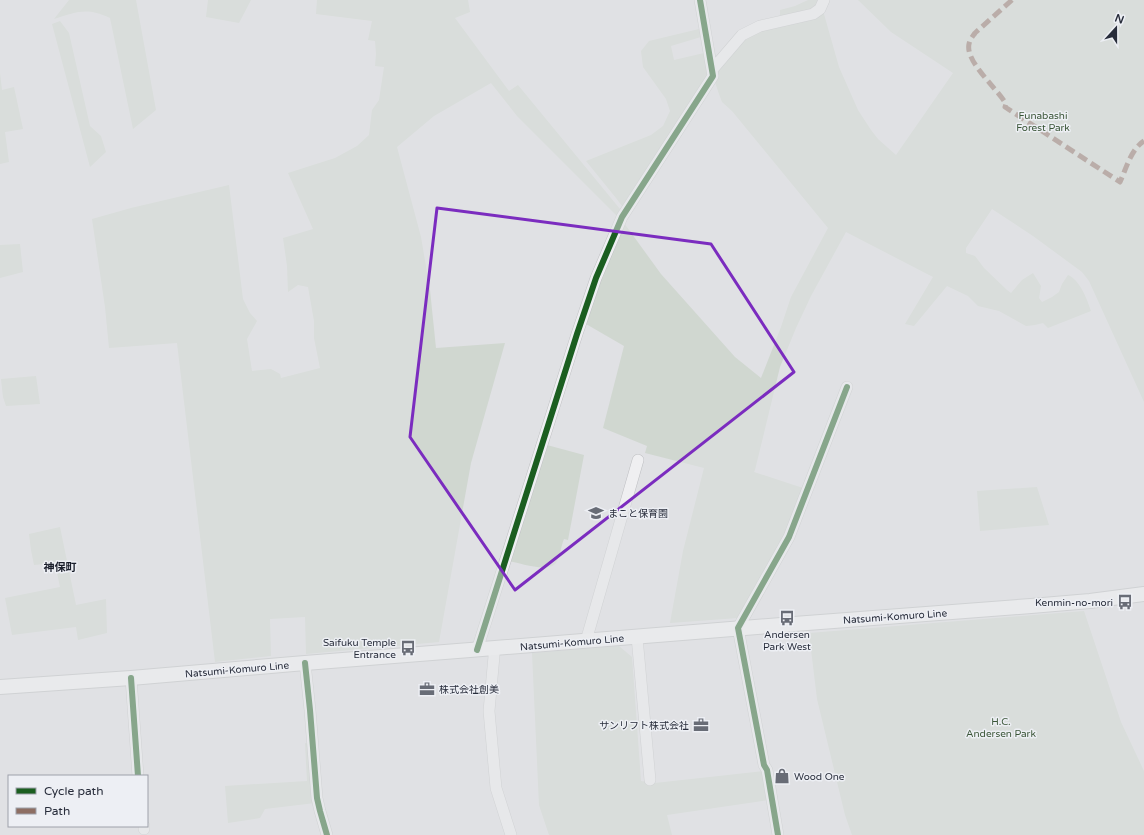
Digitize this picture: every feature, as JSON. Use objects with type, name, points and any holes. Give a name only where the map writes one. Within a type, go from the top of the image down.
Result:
[{"type":"main road","name":"Natsumi-Komuro Line","points":[[0,687],[131,678],[637,636],[1031,606],[1090,601],[1144,594]]},
{"type":"street","points":[[477,650],[596,278],[622,217],[713,76],[700,0]]},
{"type":"street","points":[[712,70],[742,35],[760,26],[813,14],[820,9],[824,0]]},
{"type":"street","points":[[778,835],[738,628],[789,538],[847,387]]},
{"type":"street","points":[[586,641],[638,460]]},
{"type":"street","points":[[637,636],[650,780]]},
{"type":"street","points":[[494,648],[490,711],[496,788],[511,835]]},
{"type":"street","points":[[305,663],[317,798],[327,835]]},
{"type":"street","points":[[131,678],[138,775]]},
{"type":"highlighted area","points":[[437,208],[711,244],[794,372],[515,590],[410,437]]},
{"type":"green space","points":[[69,0],[136,0],[156,110],[133,129],[110,18],[94,13],[82,12],[54,19]]},
{"type":"green space","points":[[208,0],[251,0],[239,23],[206,17]]},
{"type":"green space","points":[[317,0],[468,0],[470,12],[455,18],[509,91],[518,85],[620,209],[617,216],[517,116],[491,83],[434,116],[397,147],[421,237],[430,290],[436,348],[505,343],[471,463],[439,642],[306,654],[305,617],[270,619],[271,656],[215,662],[177,343],[109,348],[105,307],[92,219],[131,208],[229,185],[243,299],[250,313],[257,321],[247,339],[252,371],[271,369],[280,374],[281,378],[320,368],[314,338],[314,321],[308,287],[298,285],[288,292],[287,266],[283,238],[313,229],[288,173],[335,158],[357,146],[369,135],[372,110],[379,100],[384,67],[375,66],[375,41],[368,40],[372,21],[316,14]]},
{"type":"green space","name":"Funabashi Forest Park","points":[[808,0],[820,0],[839,67],[858,110],[878,139],[896,155],[953,73],[891,32],[858,0],[1144,0],[1144,402],[1089,281],[1082,272],[1033,236],[992,209],[966,248],[966,253],[975,256],[984,268],[1011,293],[1022,280],[1033,273],[1041,286],[1039,298],[1042,302],[1059,292],[1068,275],[1072,277],[1079,285],[1091,311],[1048,328],[1043,323],[1026,326],[999,311],[978,306],[968,296],[947,286],[914,326],[905,324],[933,277],[846,232],[811,296],[780,367],[754,472],[803,488],[786,535],[738,618],[670,623],[683,551],[704,468],[645,453],[647,446],[603,428],[624,346],[586,324],[600,279],[624,223],[661,274],[735,357],[761,378],[791,297],[828,228],[732,111],[722,102],[715,82],[716,69],[744,37],[780,25],[780,10],[795,6]]},
{"type":"green space","points":[[60,21],[69,33],[90,126],[101,136],[106,152],[90,167],[52,24]]},
{"type":"green space","points":[[699,29],[701,37],[671,46],[674,60],[704,53],[708,75],[622,206],[586,161],[651,135],[663,126],[670,111],[666,99],[643,67],[641,51],[649,41]]},
{"type":"green space","points":[[0,73],[2,90],[14,87],[23,129],[5,132],[9,162],[0,164]]},
{"type":"green space","points":[[20,244],[23,272],[0,278],[0,245]]},
{"type":"green space","points":[[36,376],[40,404],[6,406],[3,397],[1,379]]},
{"type":"green space","points":[[547,445],[584,455],[568,540],[564,539],[559,558],[556,563],[552,566],[541,567],[509,561]]},
{"type":"green space","points":[[1037,487],[1049,525],[980,531],[977,491]]},
{"type":"green space","points":[[60,527],[76,605],[106,599],[107,633],[78,640],[76,627],[12,635],[5,598],[60,587],[55,563],[34,565],[29,534]]},
{"type":"green space","name":"H.C. Andersen Park","points":[[1084,611],[1121,722],[1144,771],[1144,835],[852,835],[845,815],[817,699],[809,633]]},
{"type":"green space","points":[[619,646],[632,657],[641,781],[655,783],[765,771],[769,800],[667,815],[672,835],[549,835],[539,805],[532,653]]},
{"type":"green space","points":[[305,743],[310,744],[315,803],[265,809],[260,818],[228,823],[225,786],[307,781]]},
{"type":"marked path","points":[[1012,0],[975,33],[969,44],[969,51],[972,59],[1002,98],[1006,104],[1005,107],[1120,182],[1132,154],[1144,141]]},
{"type":"cycle path","points":[[477,650],[596,278],[622,217],[713,76],[700,0]]},
{"type":"cycle path","points":[[778,835],[767,770],[764,765],[738,628],[789,537],[847,387]]},
{"type":"cycle path","points":[[305,663],[317,798],[327,835]]},
{"type":"cycle path","points":[[131,678],[138,775]]},
{"type":"place","name":"まこと保育園","points":[[596,513]]},
{"type":"place","name":"Kenmin-no-mori","points":[[1125,602]]},
{"type":"place","name":"Andersen Park West","points":[[787,618]]},
{"type":"place","name":"Saifuku Temple Entrance","points":[[408,648]]},
{"type":"place","name":"株式会社創美","points":[[427,689]]},
{"type":"place","name":"サンリフト株式会社","points":[[701,725]]},
{"type":"place","name":"Wood One","points":[[782,776]]},
{"type":"district","name":"神保町","points":[[60,567]]}]
